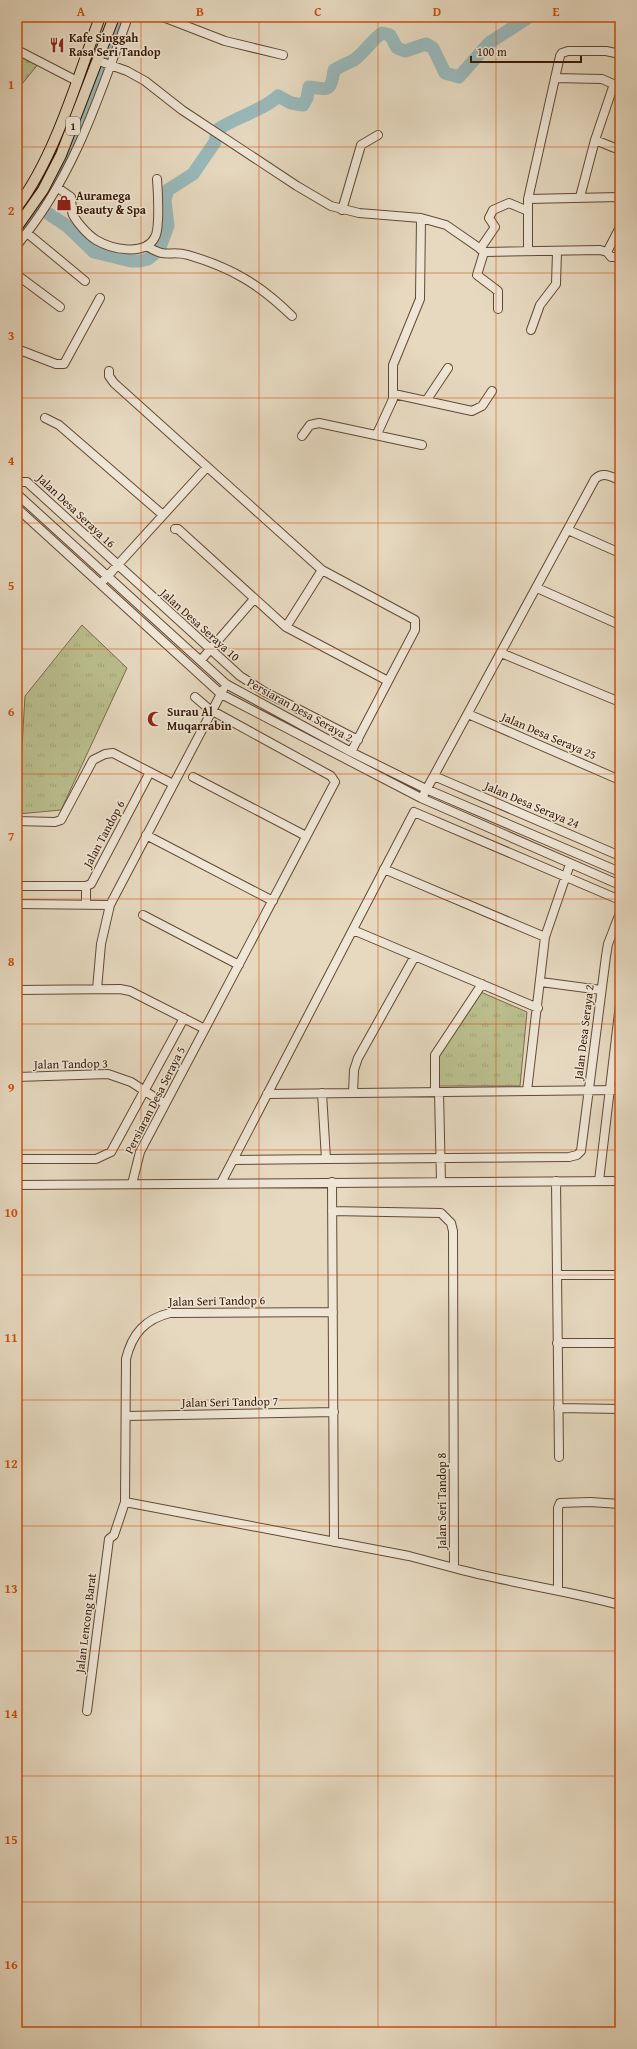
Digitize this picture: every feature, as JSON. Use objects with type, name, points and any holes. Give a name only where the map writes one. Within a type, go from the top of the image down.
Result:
[{"type":"main road","name":"1","points":[[17,207],[44,164],[100,17]]},
{"type":"main road","name":"1","points":[[17,227],[34,205],[54,169],[114,17]]},
{"type":"street","points":[[17,246],[58,188],[82,140],[128,17]]},
{"type":"street","points":[[163,17],[224,41],[283,55]]},
{"type":"street","points":[[17,50],[76,81]]},
{"type":"street","points":[[528,252],[528,199],[558,60],[562,52],[606,51],[620,54]]},
{"type":"street","points":[[98,60],[126,70],[145,81],[182,110],[331,206],[342,210],[359,213],[421,218],[446,225],[482,250],[528,252],[600,250],[607,252],[611,257],[620,257]]},
{"type":"street","points":[[555,78],[602,79],[617,86],[595,140],[580,197]]},
{"type":"street","points":[[342,210],[361,145],[378,135]]},
{"type":"street","points":[[595,140],[620,150]]},
{"type":"street","points":[[148,247],[155,238],[158,228],[157,179]]},
{"type":"street","points":[[58,188],[71,197],[72,214],[95,240],[103,244],[131,250],[148,247],[161,254],[183,254],[233,271],[263,290],[292,316]]},
{"type":"street","points":[[528,199],[620,197]]},
{"type":"street","points":[[498,309],[498,291],[477,275],[482,250],[495,227],[489,218],[493,210],[509,203],[528,211]]},
{"type":"street","points":[[377,434],[391,405],[394,394],[393,365],[417,306],[421,291],[419,253],[421,218]]},
{"type":"street","points":[[607,252],[620,227]]},
{"type":"street","points":[[27,233],[85,281]]},
{"type":"street","points":[[531,330],[540,305],[556,284],[557,252]]},
{"type":"street","points":[[17,275],[60,308]]},
{"type":"street","points":[[17,349],[56,364],[64,364],[100,298]]},
{"type":"street","points":[[426,401],[448,368]]},
{"type":"street","points":[[109,371],[109,376],[114,383],[322,570],[415,620],[415,630],[351,752]]},
{"type":"street","points":[[394,394],[472,411],[482,406],[492,391]]},
{"type":"street","points":[[44,418],[59,425],[163,515]]},
{"type":"street","points":[[302,436],[307,428],[314,423],[377,434],[422,445]]},
{"type":"street","points":[[100,583],[207,467]]},
{"type":"street","points":[[421,798],[598,476],[607,475],[620,480]]},
{"type":"street","name":"Jalan Desa Seraya 16","points":[[17,482],[26,482],[117,566]]},
{"type":"street","name":"Persiaran Desa Seraya 2","points":[[17,494],[226,684],[351,752],[426,789],[620,872]]},
{"type":"street","name":"Persiaran Desa Seraya 2","points":[[17,508],[221,694],[421,798],[620,885]]},
{"type":"street","points":[[175,529],[178,529],[286,627],[388,681]]},
{"type":"street","points":[[568,530],[620,553]]},
{"type":"street","name":"Jalan Desa Seraya 10","points":[[117,566],[210,650],[252,685],[358,740]]},
{"type":"street","points":[[286,627],[322,570]]},
{"type":"street","points":[[537,588],[620,625]]},
{"type":"street","points":[[201,660],[254,599]]},
{"type":"street","points":[[501,653],[620,702]]},
{"type":"street","points":[[97,989],[101,944],[110,905],[226,684]]},
{"type":"street","points":[[195,697],[212,710]]},
{"type":"street","name":"Persiaran Desa Seraya 5","points":[[132,1184],[140,1152],[335,782],[334,778],[212,710]]},
{"type":"street","name":"Jalan Desa Seraya 25","points":[[468,714],[620,780]]},
{"type":"street","points":[[17,821],[55,822],[61,820],[93,760],[105,754],[113,753],[173,784]]},
{"type":"street","name":"Jalan Tandop 6","points":[[17,886],[86,886],[94,881],[150,772]]},
{"type":"street","name":"Jalan Desa Seraya 24","points":[[434,776],[620,856]]},
{"type":"street","points":[[193,777],[306,836]]},
{"type":"street","points":[[221,1183],[414,812],[620,900]]},
{"type":"street","points":[[146,835],[272,901]]},
{"type":"street","points":[[527,1091],[538,1008],[545,937],[570,864]]},
{"type":"street","points":[[384,869],[545,937]]},
{"type":"street","points":[[86,886],[86,904]]},
{"type":"street","points":[[17,904],[110,905]]},
{"type":"street","name":"Jalan Desa Seraya 2","points":[[441,1159],[569,1157],[577,1155],[581,1150],[608,944],[620,913]]},
{"type":"street","points":[[143,915],[238,965]]},
{"type":"street","points":[[353,930],[538,1008]]},
{"type":"street","points":[[353,1093],[354,1070],[358,1058],[415,956]]},
{"type":"street","points":[[541,982],[601,990]]},
{"type":"street","points":[[441,1182],[435,1055],[482,984]]},
{"type":"street","points":[[17,990],[97,989],[130,991],[205,1029]]},
{"type":"street","points":[[599,1181],[620,1004]]},
{"type":"street","points":[[17,1159],[96,1159],[106,1155],[116,1146],[144,1089],[184,1018]]},
{"type":"street","name":"Jalan Tandop 3","points":[[17,1077],[108,1074],[126,1079],[144,1089],[165,1104]]},
{"type":"street","points":[[267,1094],[620,1090]]},
{"type":"street","points":[[322,1093],[326,1159]]},
{"type":"street","points":[[233,1160],[441,1159]]},
{"type":"street","points":[[556,1181],[559,1457]]},
{"type":"street","points":[[17,1185],[620,1181]]},
{"type":"street","points":[[332,1182],[334,1542]]},
{"type":"street","name":"Jalan Seri Tandop 8","points":[[125,1502],[409,1556],[454,1568],[453,1231],[451,1223],[441,1213],[332,1211]]},
{"type":"street","points":[[557,1275],[620,1275]]},
{"type":"street","name":"Jalan Seri Tandop 6","points":[[109,1539],[114,1535],[125,1502],[126,1359],[128,1348],[143,1324],[149,1320],[170,1313],[333,1312]]},
{"type":"street","points":[[558,1344],[620,1343]]},
{"type":"street","points":[[558,1408],[620,1409]]},
{"type":"street","name":"Jalan Seri Tandop 7","points":[[126,1416],[334,1412]]},
{"type":"street","points":[[558,1590],[558,1508],[560,1503],[590,1502],[620,1504]]},
{"type":"street","name":"Jalan Lencong Barat","points":[[87,1711],[109,1539]]},
{"type":"street","points":[[454,1568],[501,1580],[558,1590],[620,1605]]},
{"type":"green space","points":[[17,52],[39,63],[17,88]]},
{"type":"green space","points":[[82,625],[127,668],[61,810],[18,814],[25,696]]},
{"type":"green space","points":[[476,990],[527,1012],[520,1086],[438,1086],[438,1055]]},
{"type":"waterway","points":[[17,237],[36,213],[66,160],[90,103],[120,17]]},
{"type":"waterway","points":[[49,214],[67,226],[94,252],[131,261],[148,259],[159,250],[168,226],[165,200],[168,190],[193,174],[215,142],[217,130],[266,105],[278,96],[291,103],[303,105],[307,98],[309,87],[324,89],[328,88],[332,83],[334,70],[357,58],[382,33],[390,35],[397,48],[405,51],[426,44],[433,48],[445,73],[459,77],[489,43],[529,17]]},
{"type":"place","name":"Kafe Singgah Rasa Seri Tandop","points":[[57,45]]},
{"type":"place","name":"Auramega Beauty & Spa","points":[[64,203]]},
{"type":"place","name":"Surau Al Muqarrabin","points":[[155,719]]}]
